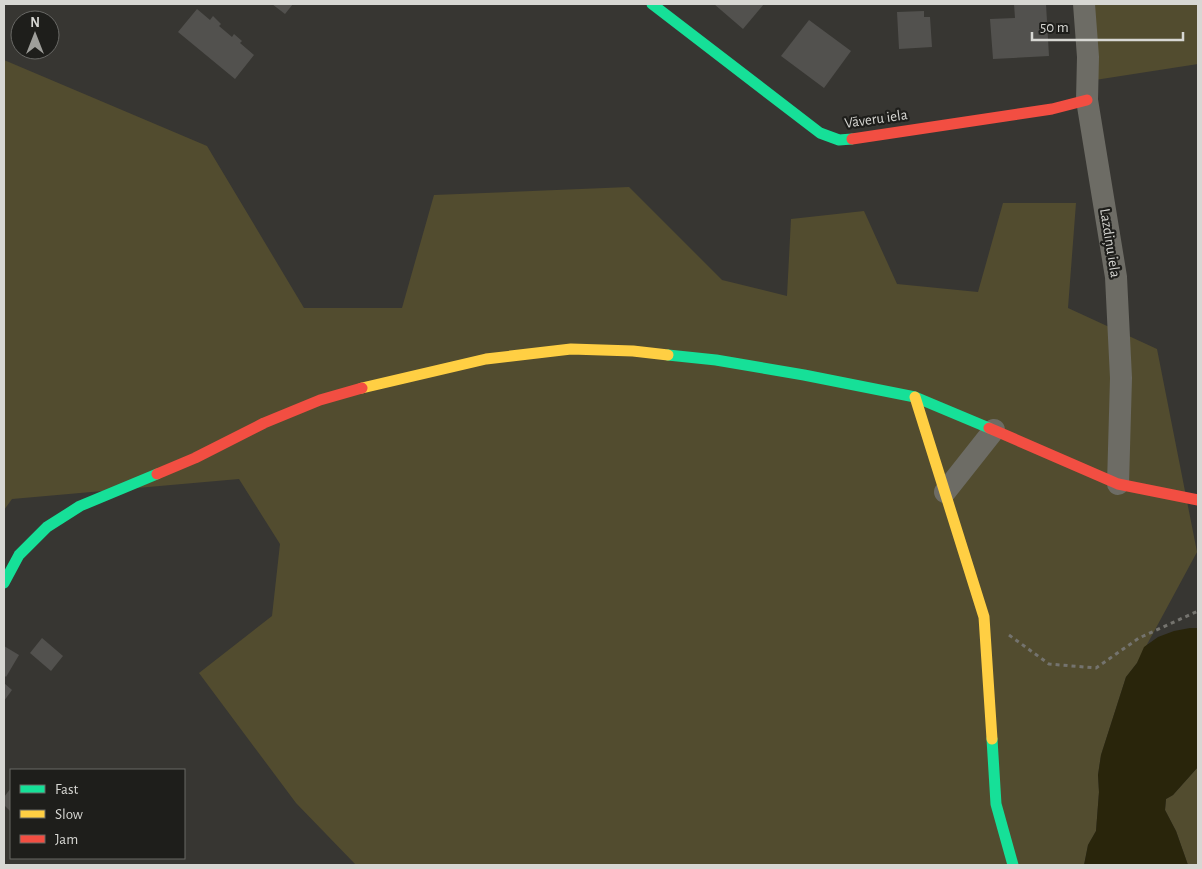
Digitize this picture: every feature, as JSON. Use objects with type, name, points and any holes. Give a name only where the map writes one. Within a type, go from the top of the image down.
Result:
[{"type":"street","name":"Vāveru iela","points":[[652,4],[820,134],[839,140],[1052,108],[1088,100]]},
{"type":"street","name":"Lazdiņu iela","points":[[1084,4],[1088,57],[1088,100],[1116,277],[1121,378],[1118,484]]},
{"type":"street","points":[[4,583],[19,555],[47,526],[80,506],[195,458],[264,423],[320,400],[377,384],[486,359],[571,349],[633,350],[716,360],[915,397],[1118,484],[1198,500]]},
{"type":"street","points":[[915,397],[984,617],[996,804],[1013,865]]},
{"type":"street","points":[[945,492],[994,430]]},
{"type":"path","points":[[984,617],[1049,664],[1096,668],[1139,638],[1198,611]]},
{"type":"shaded area","points":[[1090,4],[1198,4],[1198,64],[1095,80]]},
{"type":"shaded area","points":[[4,60],[207,146],[304,308],[402,308],[434,195],[629,187],[722,280],[787,296],[791,219],[864,211],[897,284],[978,292],[1003,203],[1076,203],[1068,308],[1157,349],[1197,552],[1137,663],[1126,677],[1101,755],[1098,775],[1099,792],[1096,831],[1088,845],[1084,865],[356,865],[296,803],[199,673],[272,616],[280,544],[239,479],[12,499],[4,510]]},
{"type":"shaded area","points":[[1190,628],[1198,628],[1198,767],[1173,795],[1166,799],[1165,810],[1176,831],[1188,865],[1084,865],[1088,845],[1096,831],[1099,792],[1098,775],[1101,755],[1126,677],[1137,663],[1144,647],[1158,637]]},
{"type":"shaded area","points":[[1198,767],[1198,865],[1188,865],[1176,831],[1165,810],[1166,799],[1173,795]]},
{"type":"building","points":[[272,4],[293,4],[285,14]]},
{"type":"building","points":[[714,4],[764,4],[743,29]]},
{"type":"building","points":[[1014,4],[1046,4],[1049,56],[993,59],[990,19],[1015,18]]},
{"type":"building","points":[[197,9],[210,20],[213,16],[221,24],[219,26],[232,37],[234,34],[242,41],[240,43],[254,55],[235,79],[178,32]]},
{"type":"building","points":[[924,11],[924,17],[930,17],[932,47],[899,49],[897,12]]},
{"type":"building","points":[[809,20],[851,51],[824,88],[781,56]]},
{"type":"building","points":[[42,638],[63,656],[51,671],[30,653]]},
{"type":"building","points":[[4,646],[19,655],[6,677],[4,675]]},
{"type":"building","points":[[4,683],[12,690],[4,701]]},
{"type":"building","points":[[10,789],[10,811],[4,805],[4,797]]},
{"type":"traffic: fast","points":[[652,4],[820,133],[839,140],[852,139]]},
{"type":"traffic: fast","points":[[668,355],[716,360],[915,397],[989,428]]},
{"type":"traffic: fast","points":[[4,583],[19,555],[47,527],[80,506],[157,474]]},
{"type":"traffic: fast","points":[[992,739],[996,804],[1013,865]]},
{"type":"traffic: slow","points":[[362,388],[486,359],[571,349],[633,351],[668,355]]},
{"type":"traffic: slow","points":[[915,397],[984,617],[992,739]]},
{"type":"traffic: jam","points":[[852,139],[1052,109],[1087,100]]},
{"type":"traffic: jam","points":[[157,474],[195,458],[264,423],[320,400],[362,388]]},
{"type":"traffic: jam","points":[[989,428],[1118,484],[1198,500]]}]
